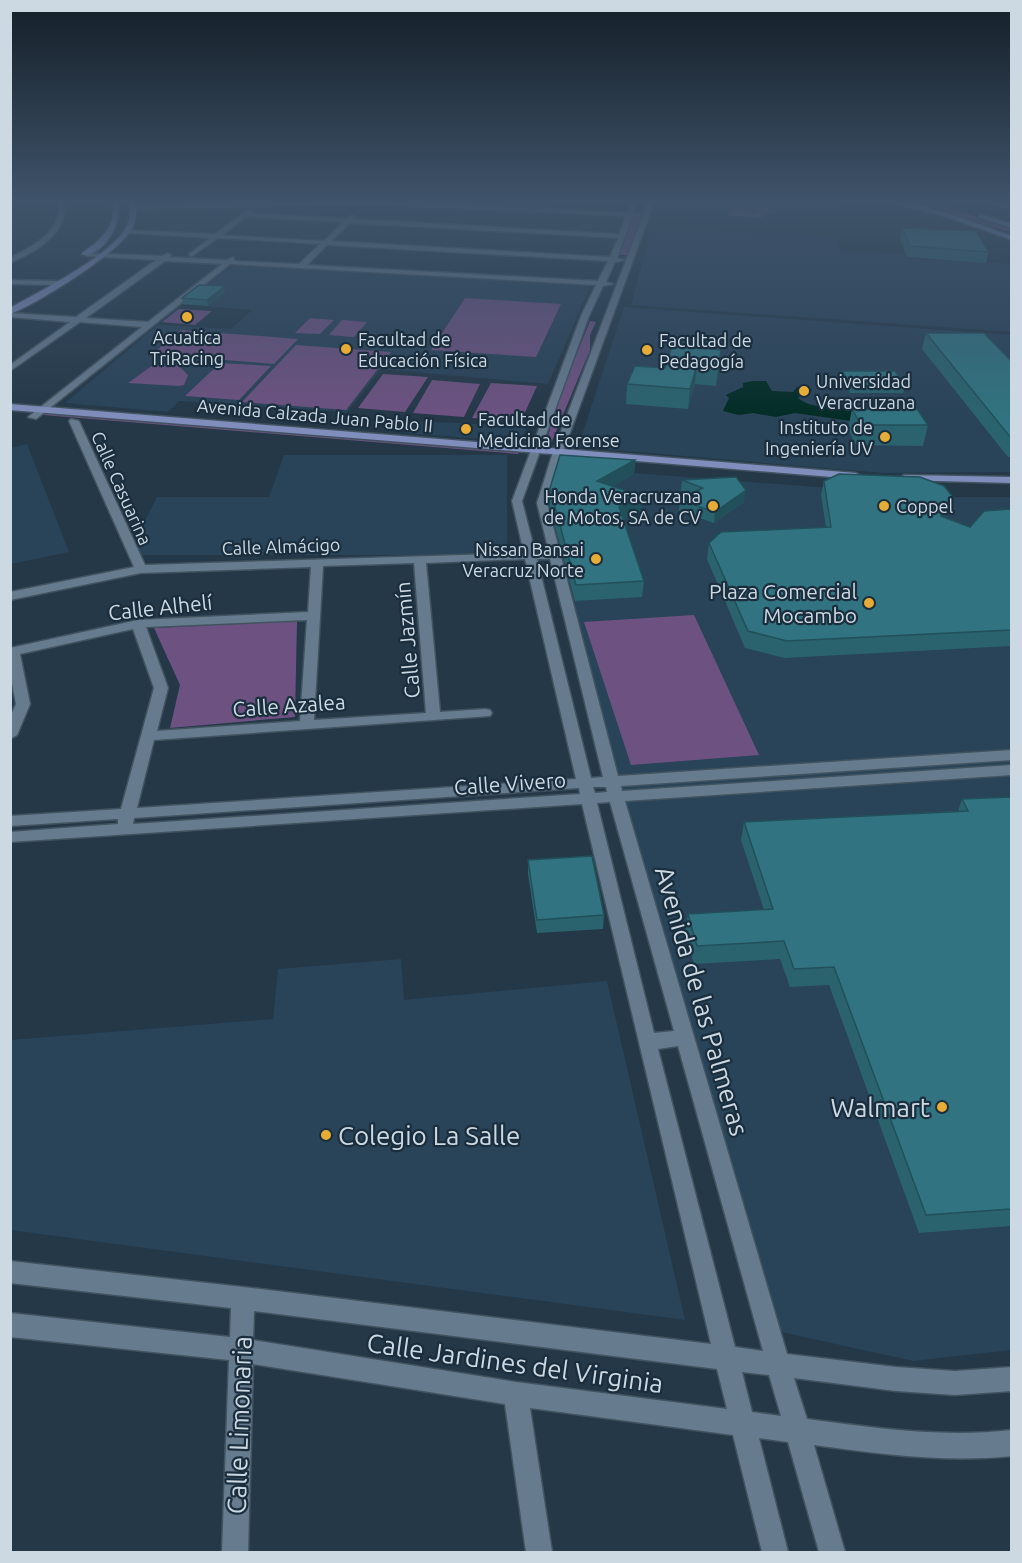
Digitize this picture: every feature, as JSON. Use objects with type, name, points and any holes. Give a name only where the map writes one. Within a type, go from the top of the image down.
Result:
[{"type":"main road","points":[[27,291],[55,273]]},
{"type":"main road","points":[[10,314],[71,273]]},
{"type":"main road","points":[[10,301],[19,296]]},
{"type":"main road","name":"Avenida Calzada Juan Pablo II","points":[[10,407],[556,457],[869,481]]},
{"type":"main road","name":"Avenida Calzada Juan Pablo II","points":[[10,415],[533,455]]},
{"type":"main road","points":[[1011,480],[891,482],[1011,489]]},
{"type":"street","points":[[10,369],[144,273]]},
{"type":"street","points":[[33,417],[216,273]]},
{"type":"street","points":[[495,273],[622,283]]},
{"type":"street","points":[[606,273],[585,316],[517,501],[647,1042],[741,1424],[775,1552]]},
{"type":"street","name":"Avenida de las Palmeras","points":[[626,273],[556,457],[542,503],[615,790],[777,1366],[832,1552]]},
{"type":"street","points":[[10,283],[54,284]]},
{"type":"street","points":[[10,314],[150,325]]},
{"type":"street","name":"Calle Casuarina","points":[[74,421],[141,569]]},
{"type":"street","name":"Calle Almácigo","points":[[10,596],[141,569],[556,555]]},
{"type":"street","name":"Calle Jazmín","points":[[420,560],[433,717]]},
{"type":"street","points":[[307,725],[317,564]]},
{"type":"street","name":"Calle Alhelí","points":[[12,652],[138,624],[312,616]]},
{"type":"street","points":[[124,829],[161,688],[138,624]]},
{"type":"street","points":[[10,735],[23,704],[12,652]]},
{"type":"street","name":"Calle Azalea","points":[[148,736],[485,713]]},
{"type":"street","name":"Calle Vivero","points":[[615,790],[1011,755]]},
{"type":"street","name":"Calle Vivero","points":[[10,837],[124,829],[266,812],[587,791],[1011,770]]},
{"type":"street","name":"Calle Vivero","points":[[10,821],[128,813],[266,812]]},
{"type":"street","points":[[647,1042],[684,1038]]},
{"type":"street","name":"Calle Jardines del Virginia","points":[[10,1272],[243,1298],[777,1366],[944,1382],[1011,1379]]},
{"type":"street","name":"Calle Limonaria","points":[[235,1552],[243,1298]]},
{"type":"street","name":"Calle Jardines del Virginia","points":[[10,1325],[242,1350],[516,1394],[907,1445],[977,1447],[1011,1443]]},
{"type":"street","points":[[516,1394],[539,1552]]},
{"type":"shaded area","name":"Facultad de Educación Física","points":[[222,273],[379,273],[590,286],[548,384],[381,369],[347,412],[179,401],[168,412],[65,403],[158,325],[231,329],[252,310],[182,304]]},
{"type":"shaded area","points":[[639,273],[1011,273],[1011,332],[631,305]]},
{"type":"shaded area","points":[[465,298],[561,304],[536,357],[431,350]]},
{"type":"shaded area","name":"Universidad Veracruzana","points":[[624,307],[1011,335],[1011,472],[884,473],[578,447]]},
{"type":"shaded area","name":"Acuatica TriRacing","points":[[179,309],[212,311],[195,325],[162,322]]},
{"type":"shaded area","points":[[310,318],[334,320],[320,334],[295,333]]},
{"type":"shaded area","points":[[342,320],[367,322],[354,337],[329,335]]},
{"type":"shaded area","points":[[590,321],[596,322],[590,335],[590,350],[550,446],[545,444],[550,430],[548,425]]},
{"type":"shaded area","points":[[181,330],[298,339],[274,364],[152,354]]},
{"type":"shaded area","points":[[296,345],[391,352],[346,410],[242,402]]},
{"type":"shaded area","points":[[220,363],[271,366],[239,400],[185,396]]},
{"type":"shaded area","points":[[153,365],[179,366],[188,375],[184,385],[128,383]]},
{"type":"shaded area","points":[[383,374],[428,377],[405,412],[358,408]]},
{"type":"shaded area","points":[[432,380],[480,384],[464,417],[413,413]]},
{"type":"shaded area","points":[[766,381],[772,391],[793,392],[797,387],[809,387],[812,391],[803,393],[798,398],[811,405],[848,408],[855,411],[851,421],[795,413],[776,417],[753,413],[739,415],[723,411],[729,398],[726,395],[743,387],[743,383]]},
{"type":"shaded area","points":[[491,383],[537,386],[521,421],[472,418]]},
{"type":"shaded area","points":[[48,413],[519,452],[518,454],[43,415]]},
{"type":"shaded area","name":"Facultad de Medicina Forense","points":[[410,421],[527,426],[521,442],[405,433]]},
{"type":"shaded area","points":[[27,444],[69,552],[11,564],[11,448]]},
{"type":"shaded area","points":[[284,455],[507,455],[507,555],[127,555],[157,497],[269,497]]},
{"type":"shaded area","points":[[557,467],[945,497],[1011,497],[1011,1350],[913,1361],[772,1330],[542,503]]},
{"type":"shaded area","points":[[694,615],[759,755],[631,765],[584,622]]},
{"type":"shaded area","points":[[297,621],[295,717],[170,728],[180,685],[154,628]]},
{"type":"shaded area","name":"Colegio La Salle","points":[[401,959],[404,1000],[607,981],[685,1320],[11,1230],[11,1040],[273,1019],[278,969]]},
{"type":"building","points":[[199,285],[225,286],[207,300],[182,298]]},
{"type":"building","points":[[926,333],[984,333],[1011,361],[1011,438]]},
{"type":"building","points":[[672,346],[721,350],[718,367],[697,365],[690,389],[627,384],[635,366],[665,368]]},
{"type":"building","points":[[842,371],[895,371],[905,386],[851,386]]},
{"type":"building","points":[[852,409],[917,409],[928,425],[861,425]]},
{"type":"building","name":"Nissan Bansai Veracruz Norte","points":[[560,455],[635,460],[597,481],[642,496],[619,507],[644,581],[576,585],[550,488]]},
{"type":"building","name":"Plaza Comercial Mocambo","points":[[839,474],[920,477],[944,486],[952,496],[941,516],[970,527],[984,511],[1011,509],[1011,630],[787,641],[748,631],[709,543],[721,532],[831,527],[824,481]]},
{"type":"building","points":[[736,477],[746,490],[715,512],[680,500],[703,488],[682,480]]},
{"type":"building","name":"Walmart","points":[[1011,797],[1011,1209],[926,1215],[834,967],[794,969],[784,941],[697,946],[688,914],[773,909],[744,822],[968,811],[962,799]]},
{"type":"building","points":[[592,856],[604,915],[537,920],[528,860]]},
{"type":"place","name":"Acuatica TriRacing","points":[[187,317]]},
{"type":"place","name":"Facultad de Educación Física","points":[[346,349]]},
{"type":"place","name":"Facultad de Pedagogía","points":[[647,350]]},
{"type":"place","name":"Universidad Veracruzana","points":[[804,391]]},
{"type":"place","name":"Facultad de Medicina Forense","points":[[466,429]]},
{"type":"place","name":"Instituto de Ingeniería UV","points":[[885,437]]},
{"type":"place","name":"Honda Veracruzana de Motos, SA de CV","points":[[713,506]]},
{"type":"place","name":"Coppel","points":[[884,506]]},
{"type":"place","name":"Nissan Bansai Veracruz Norte","points":[[596,559]]},
{"type":"place","name":"Plaza Comercial Mocambo","points":[[869,603]]},
{"type":"place","name":"Walmart","points":[[942,1107]]},
{"type":"place","name":"Colegio La Salle","points":[[326,1135]]}]
